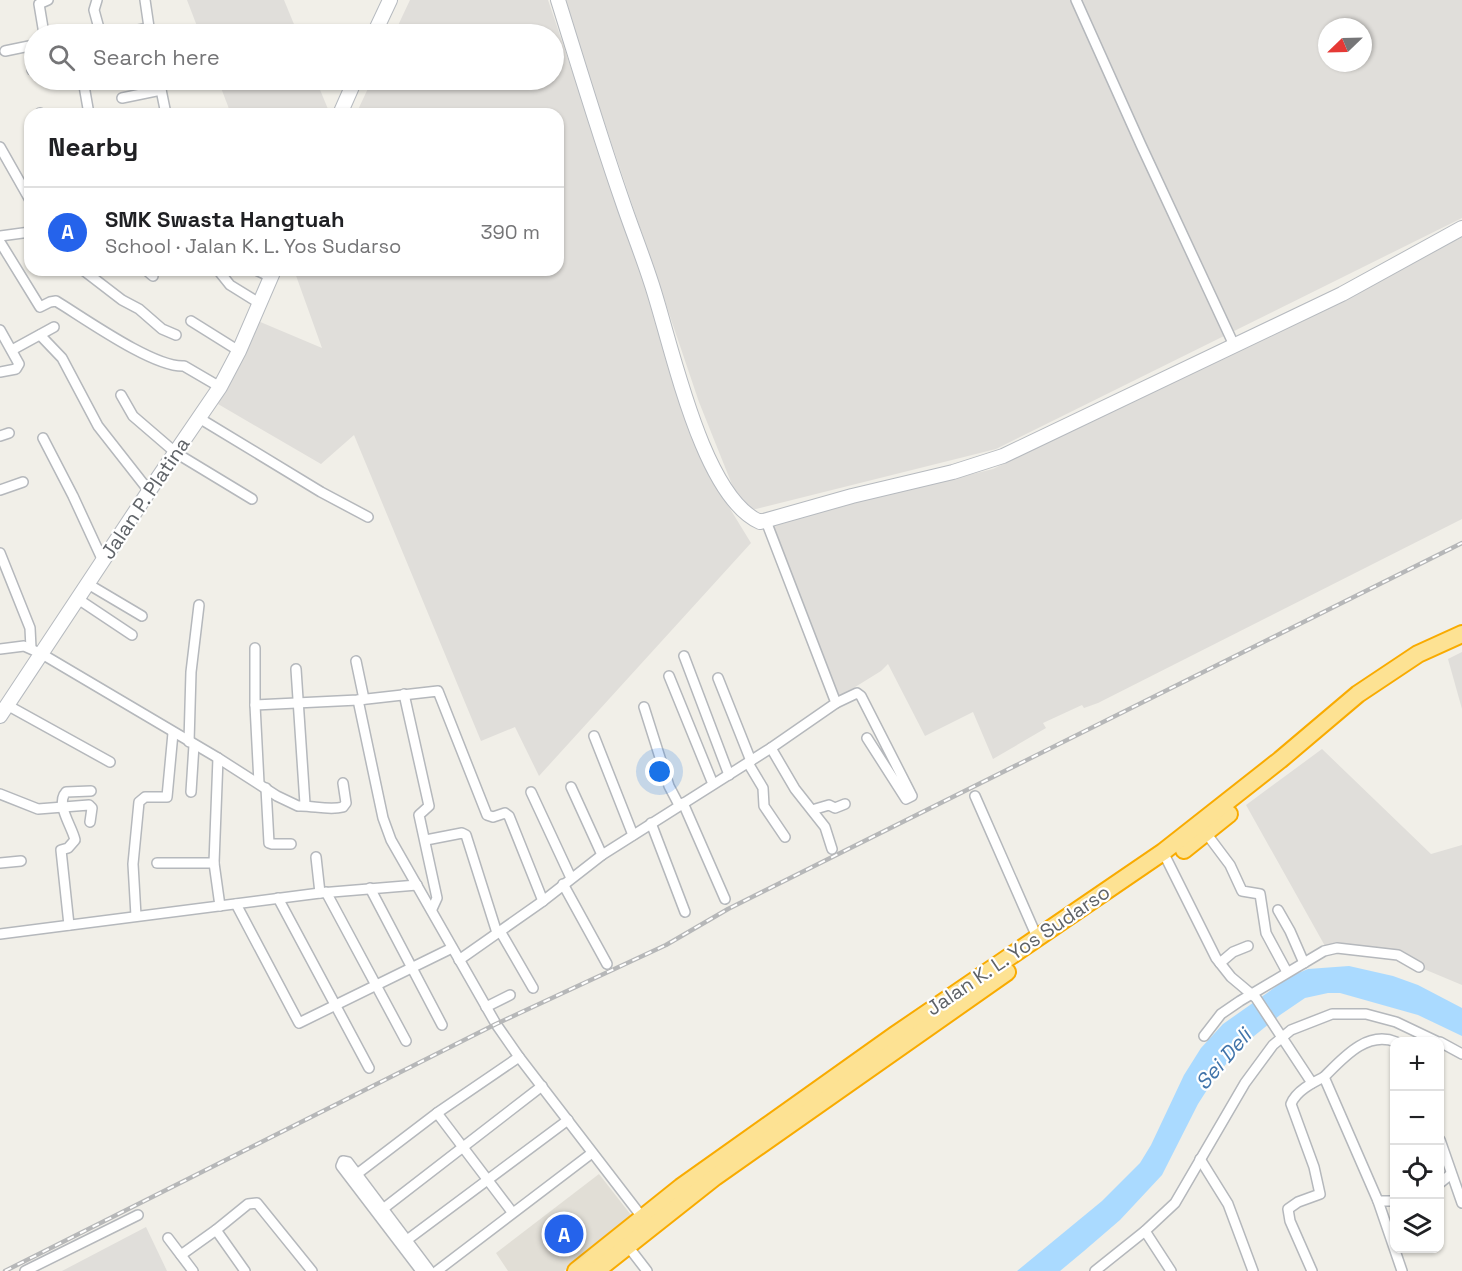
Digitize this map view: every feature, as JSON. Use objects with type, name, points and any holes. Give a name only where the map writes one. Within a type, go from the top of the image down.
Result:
[{"type":"highway","name":"Jalan K. L. Yos Sudarso","points":[[576,1271],[715,1178],[1035,952],[1166,856],[1363,691],[1418,654],[1462,634]]},
{"type":"highway","name":"Jalan K. L. Yos Sudarso","points":[[596,1271],[642,1217],[895,1035],[1037,938],[1206,832],[1365,701],[1422,662],[1462,645]]},
{"type":"street","points":[[42,24],[39,4],[48,0]]},
{"type":"street","points":[[97,0],[94,10],[98,24]]},
{"type":"street","points":[[145,0],[148,24]]},
{"type":"street","points":[[379,24],[390,0]]},
{"type":"street","points":[[558,0],[698,432],[716,472],[734,502],[760,522],[852,496],[953,472],[1003,456],[1342,294],[1462,228]]},
{"type":"street","points":[[1076,0],[1234,345]]},
{"type":"street","points":[[4,51],[24,47]]},
{"type":"street","points":[[85,90],[88,108]]},
{"type":"street","points":[[122,98],[161,90],[165,108]]},
{"type":"street","points":[[343,108],[351,90]]},
{"type":"street","points":[[0,147],[24,189]]},
{"type":"street","points":[[0,236],[24,233]]},
{"type":"street","points":[[0,242],[40,307],[56,301],[154,359],[178,367],[184,366],[220,387]]},
{"type":"street","points":[[91,276],[122,300],[139,309],[162,329],[176,335]]},
{"type":"street","points":[[223,276],[230,285],[259,303]]},
{"type":"street","name":"Jalan P. Platina","points":[[4,711],[36,651],[78,599],[220,387],[272,276]]},
{"type":"street","points":[[191,321],[238,351]]},
{"type":"street","points":[[12,350],[54,327]]},
{"type":"street","points":[[0,330],[19,364],[12,371],[0,372]]},
{"type":"street","points":[[40,335],[62,358],[98,426],[149,491]]},
{"type":"street","points":[[121,395],[133,416],[176,453],[252,499]]},
{"type":"street","points":[[199,418],[321,492],[368,517]]},
{"type":"street","points":[[43,438],[103,561]]},
{"type":"street","points":[[0,490],[23,482]]},
{"type":"street","points":[[766,521],[836,703]]},
{"type":"street","points":[[0,553],[30,628],[36,651]]},
{"type":"street","points":[[88,584],[142,616]]},
{"type":"street","points":[[78,599],[132,635]]},
{"type":"street","points":[[191,792],[191,672],[199,605]]},
{"type":"street","points":[[0,648],[24,646],[36,651],[298,806],[305,804],[329,808],[344,807],[346,802],[343,783]]},
{"type":"street","points":[[255,648],[255,705],[269,843],[291,844]]},
{"type":"street","points":[[684,656],[729,775]]},
{"type":"street","points":[[356,661],[386,830],[486,1007],[519,1057],[642,1217]]},
{"type":"street","points":[[296,669],[305,804]]},
{"type":"street","points":[[669,676],[713,784]]},
{"type":"street","points":[[718,678],[750,762],[763,788],[764,806],[785,837]]},
{"type":"street","points":[[255,705],[299,704],[438,691],[487,815],[493,817],[505,813],[509,816],[543,901]]},
{"type":"street","points":[[459,960],[543,901],[602,855],[750,762],[853,693],[861,696],[912,796],[906,799],[867,738]]},
{"type":"street","points":[[404,694],[429,806],[419,815],[437,898],[432,909]]},
{"type":"street","points":[[644,707],[669,786],[681,804],[724,898]]},
{"type":"street","points":[[4,711],[110,762]]},
{"type":"street","points":[[136,916],[133,864],[139,802],[145,797],[167,797],[173,733]]},
{"type":"street","points":[[594,736],[633,835]]},
{"type":"street","points":[[771,748],[795,789],[825,827],[832,849]]},
{"type":"street","points":[[218,758],[214,863],[220,906]]},
{"type":"street","points":[[571,787],[602,855]]},
{"type":"street","points":[[69,925],[62,850],[68,848],[75,840],[63,808],[62,796],[66,792],[91,791]]},
{"type":"street","points":[[531,792],[567,881],[607,964]]},
{"type":"street","points":[[0,794],[38,809],[89,805],[92,808],[90,822]]},
{"type":"street","points":[[975,796],[1037,938]]},
{"type":"street","points":[[812,810],[829,805],[835,808],[845,804]]},
{"type":"street","points":[[651,823],[685,912]]},
{"type":"street","points":[[1206,832],[1230,865],[1242,891],[1260,894],[1266,933],[1287,972]]},
{"type":"street","points":[[426,840],[462,833],[466,835],[498,932],[533,988]]},
{"type":"street","points":[[1166,856],[1183,895],[1220,963],[1231,977],[1254,996],[1312,1083]]},
{"type":"street","points":[[316,857],[323,892],[406,1041]]},
{"type":"street","points":[[0,863],[21,861]]},
{"type":"street","points":[[157,863],[214,863]]},
{"type":"street","points":[[0,934],[323,892],[417,885]]},
{"type":"street","points":[[370,888],[442,1024]]},
{"type":"street","points":[[278,898],[369,1068]]},
{"type":"street","points":[[236,904],[299,1023],[452,948]]},
{"type":"street","points":[[1278,910],[1304,963]]},
{"type":"street","points":[[1220,963],[1233,952],[1248,946]]},
{"type":"street","points":[[1203,1036],[1221,1014],[1254,996],[1287,972],[1324,951],[1338,948],[1398,955],[1419,967]]},
{"type":"street","points":[[486,1007],[510,995]]},
{"type":"street","points":[[1101,1269],[1175,1203],[1245,1083],[1281,1037],[1291,1030],[1332,1014],[1366,1014],[1396,1022],[1428,1037]]},
{"type":"street","points":[[1312,1271],[1288,1214],[1288,1209],[1292,1204],[1320,1194],[1311,1156],[1291,1104],[1296,1095],[1324,1077],[1352,1051],[1373,1039],[1390,1040]]},
{"type":"street","points":[[1444,1045],[1462,1054]]},
{"type":"street","points":[[357,1174],[437,1113],[519,1057]]},
{"type":"street","points":[[1324,1077],[1378,1201],[1402,1271]]},
{"type":"street","points":[[380,1211],[542,1086]]},
{"type":"street","points":[[437,1113],[512,1212]]},
{"type":"street","points":[[404,1242],[568,1120]]},
{"type":"street","points":[[1442,1145],[1462,1203]]},
{"type":"street","points":[[437,1271],[592,1153]]},
{"type":"street","points":[[1200,1159],[1228,1204],[1253,1271]]},
{"type":"street","points":[[380,1211],[357,1174],[345,1160],[340,1164],[341,1166],[430,1271]]},
{"type":"street","points":[[1444,1179],[1451,1174]]},
{"type":"street","points":[[1378,1201],[1390,1201]]},
{"type":"street","points":[[182,1255],[253,1202],[257,1203],[312,1271]]},
{"type":"street","points":[[25,1271],[138,1215]]},
{"type":"street","points":[[216,1230],[243,1268],[231,1271]]},
{"type":"street","points":[[1145,1231],[1171,1271]]},
{"type":"street","points":[[168,1238],[193,1271]]},
{"type":"street","points":[[623,1240],[647,1271]]},
{"type":"street","points":[[404,1242],[421,1271]]},
{"type":"shaded area","points":[[187,0],[284,0],[294,24],[196,24]]},
{"type":"shaded area","points":[[410,0],[548,0],[556,24],[399,24]]},
{"type":"shaded area","points":[[566,0],[1462,0],[1462,218],[996,449],[752,510],[733,487],[699,402],[586,68]]},
{"type":"shaded area","points":[[564,47],[710,476],[751,543],[539,776],[515,727],[481,741],[354,435],[321,464],[218,404],[258,321],[322,348],[296,276],[564,276],[564,108],[359,108],[367,90],[564,90]]},
{"type":"shaded area","points":[[222,90],[320,90],[328,108],[229,108]]},
{"type":"shaded area","points":[[1462,237],[1462,519],[1098,703],[1084,708],[1082,705],[1043,723],[1046,728],[993,759],[973,712],[925,736],[888,664],[881,671],[839,697],[773,525],[993,469]]},
{"type":"shaded area","points":[[1462,652],[1462,709],[1448,659]]},
{"type":"shaded area","points":[[1322,749],[1431,854],[1462,845],[1462,985],[1376,949],[1325,946],[1246,805]]},
{"type":"shaded area","points":[[599,1174],[631,1215],[564,1271],[508,1271],[496,1253]]},
{"type":"shaded area","points":[[146,1227],[167,1271],[62,1271]]},
{"type":"water","name":"Sei Deli","points":[[1349,966],[1393,976],[1418,985],[1462,1008],[1462,1036],[1418,1015],[1340,993],[1305,998],[1238,1049],[1198,1104],[1162,1175],[1120,1220],[1060,1271],[1017,1271],[1102,1201],[1140,1163],[1184,1075],[1201,1048],[1223,1024],[1291,976],[1308,969]]},
{"type":"railway","points":[[5,1271],[496,1024],[666,945],[728,909],[1462,543]]},
{"type":"place","name":"SMK Swasta Hangtuah","points":[[564,1234]]}]
